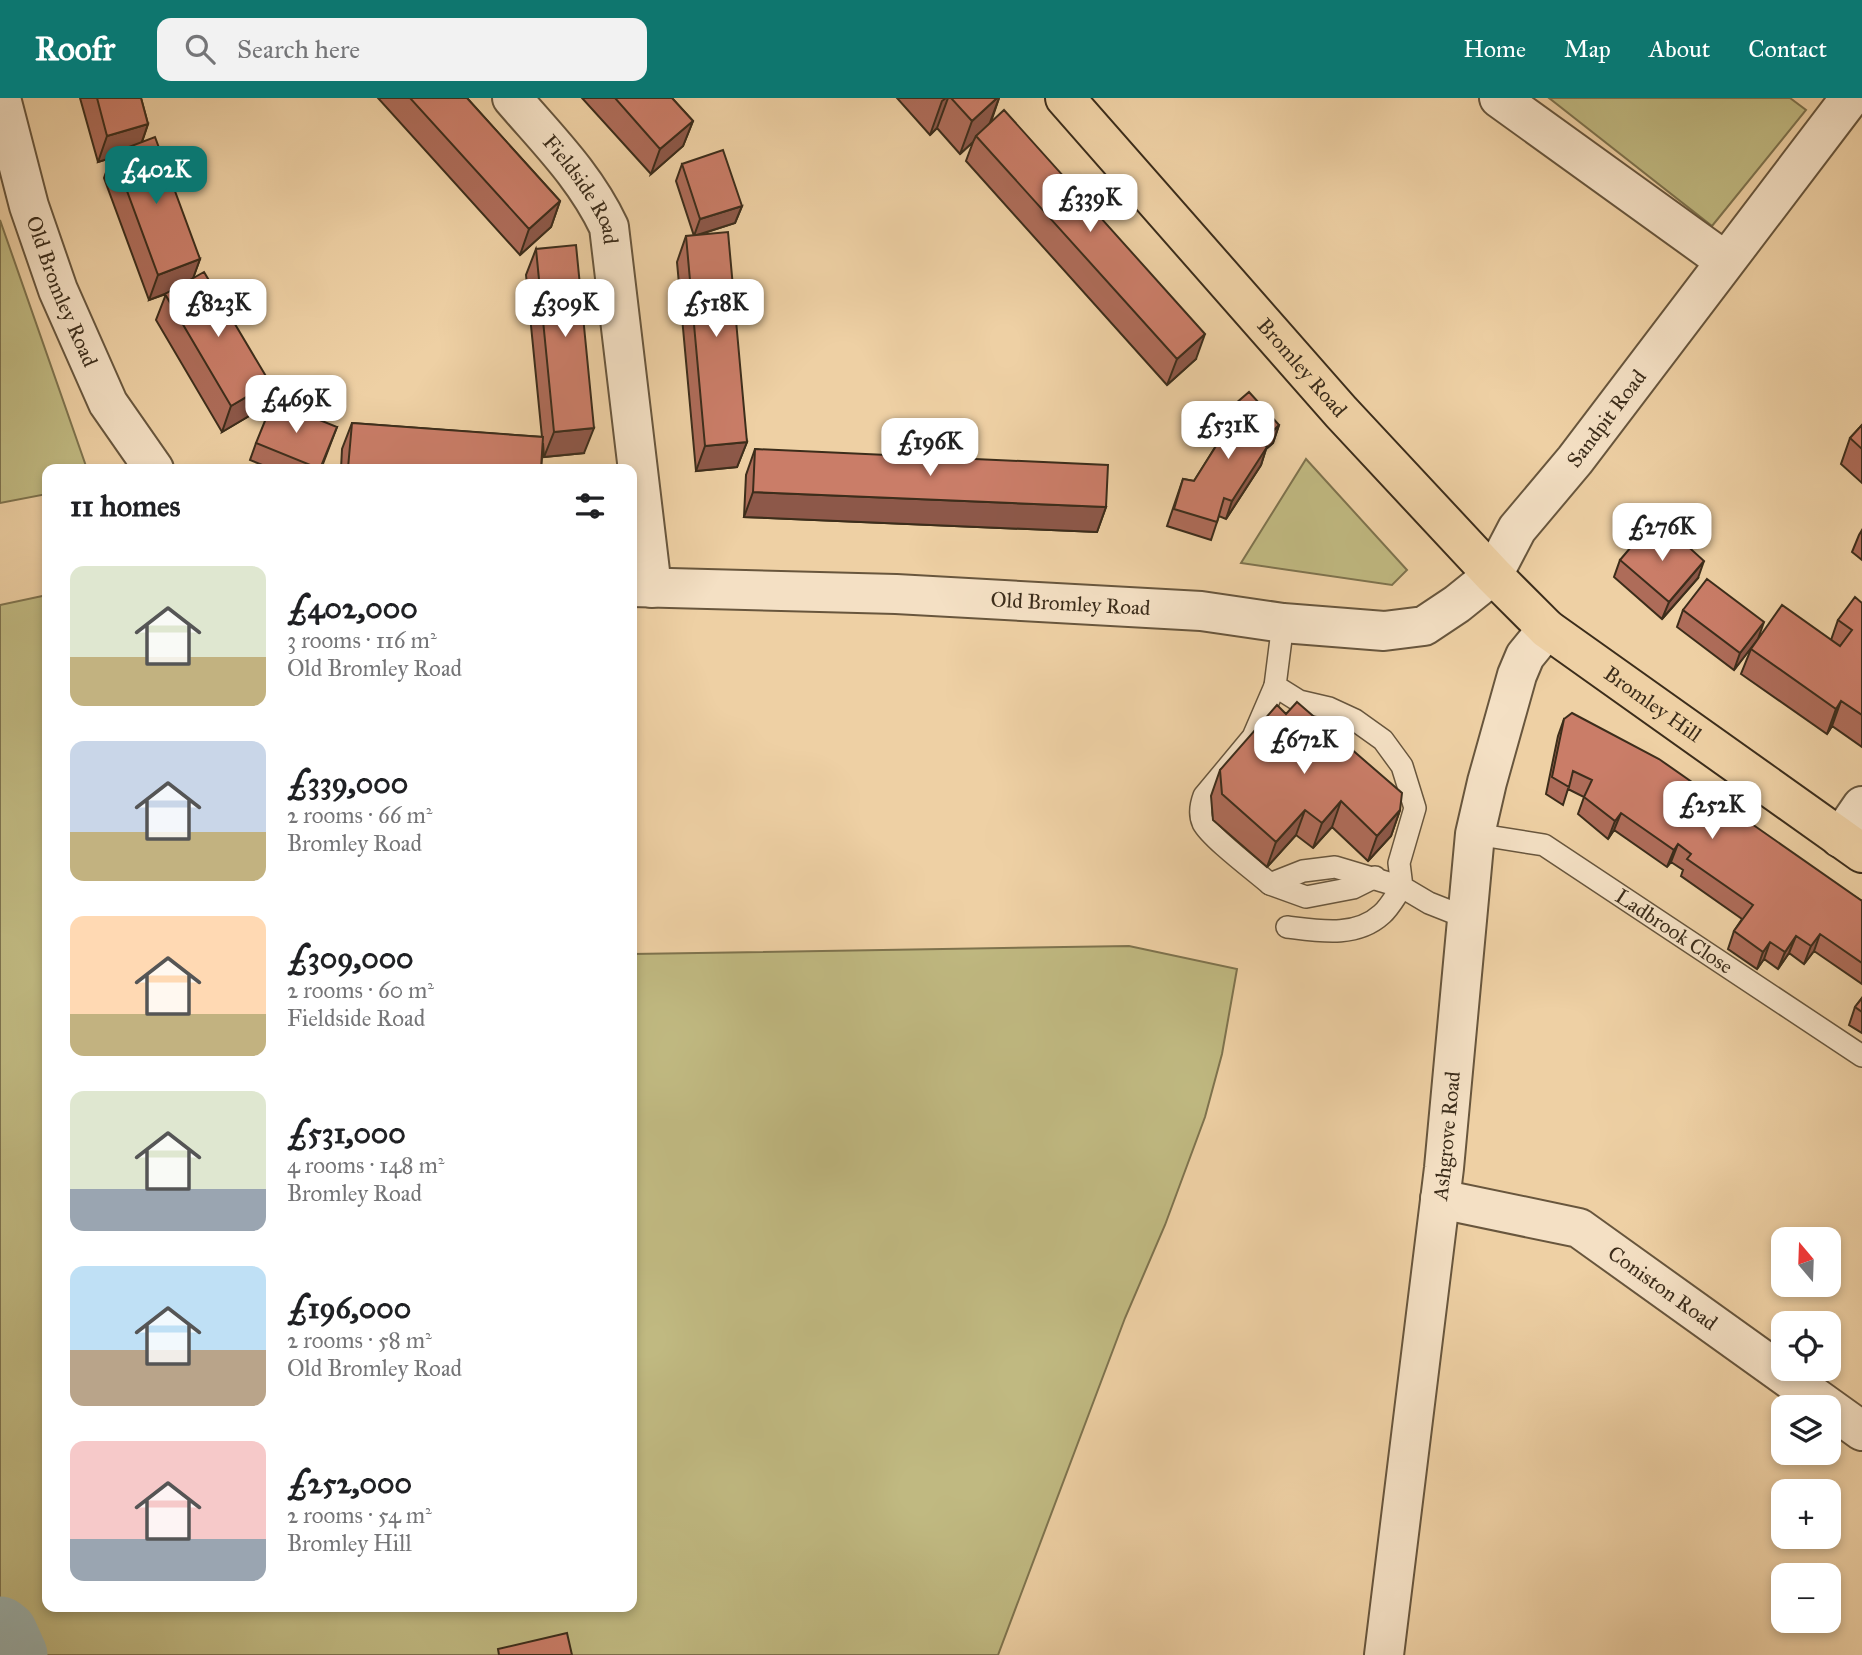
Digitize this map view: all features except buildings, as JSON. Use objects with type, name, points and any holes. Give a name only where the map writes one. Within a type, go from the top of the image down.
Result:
[{"type":"main road","name":"Bromley Road","points":[[1065,98],[1342,412],[1493,575],[1547,629]]},
{"type":"main road","name":"Bromley Hill","points":[[1547,629],[1851,846]]},
{"type":"street","name":"Old Bromley Road","points":[[1,98],[29,205],[58,290],[108,403],[151,464]]},
{"type":"street","name":"Fieldside Road","points":[[512,98],[579,175],[596,198],[609,227],[631,464]]},
{"type":"street","points":[[1499,98],[1725,261]]},
{"type":"street","name":"Sandpit Road","points":[[1493,575],[1517,529],[1575,460],[1725,261],[1838,102]]},
{"type":"street","name":"Fieldside Road","points":[[637,532],[642,587]]},
{"type":"street","name":"Old Bromley Road","points":[[642,587],[896,594],[1200,611],[1384,631],[1424,625],[1457,604],[1493,575]]},
{"type":"street","name":"Ashgrove Road","points":[[1384,1655],[1440,1199],[1475,834],[1517,676],[1525,656],[1547,629]]},
{"type":"street","points":[[1851,846],[1862,806]]},
{"type":"street","name":"Coniston Road","points":[[1440,1199],[1579,1228],[1862,1431]]},
{"type":"lane","points":[[1283,622],[1275,686],[1253,737],[1205,796],[1200,807],[1203,822],[1269,884],[1303,871],[1335,867],[1402,887],[1429,903],[1466,918]]},
{"type":"lane","points":[[1275,686],[1299,701],[1329,708],[1355,720],[1383,740],[1402,766],[1415,808],[1399,863],[1402,887],[1382,914],[1361,927],[1333,932],[1287,927]]},
{"type":"lane","name":"Ladbrook Close","points":[[1475,834],[1544,845],[1862,1056]]},
{"type":"shaded area","points":[[1549,98],[1790,98],[1806,110],[1712,226]]},
{"type":"shaded area","points":[[0,220],[85,464],[42,464],[42,495],[0,503]]},
{"type":"shaded area","points":[[1306,459],[1407,570],[1392,585],[1241,563]]},
{"type":"shaded area","points":[[42,596],[42,1612],[637,1612],[637,954],[1129,946],[1237,969],[1222,1054],[1205,1117],[1165,1225],[1125,1318],[998,1655],[0,1655],[0,605]]},
{"type":"waterway","points":[[0,1629],[5,1633],[15,1655]]}]
